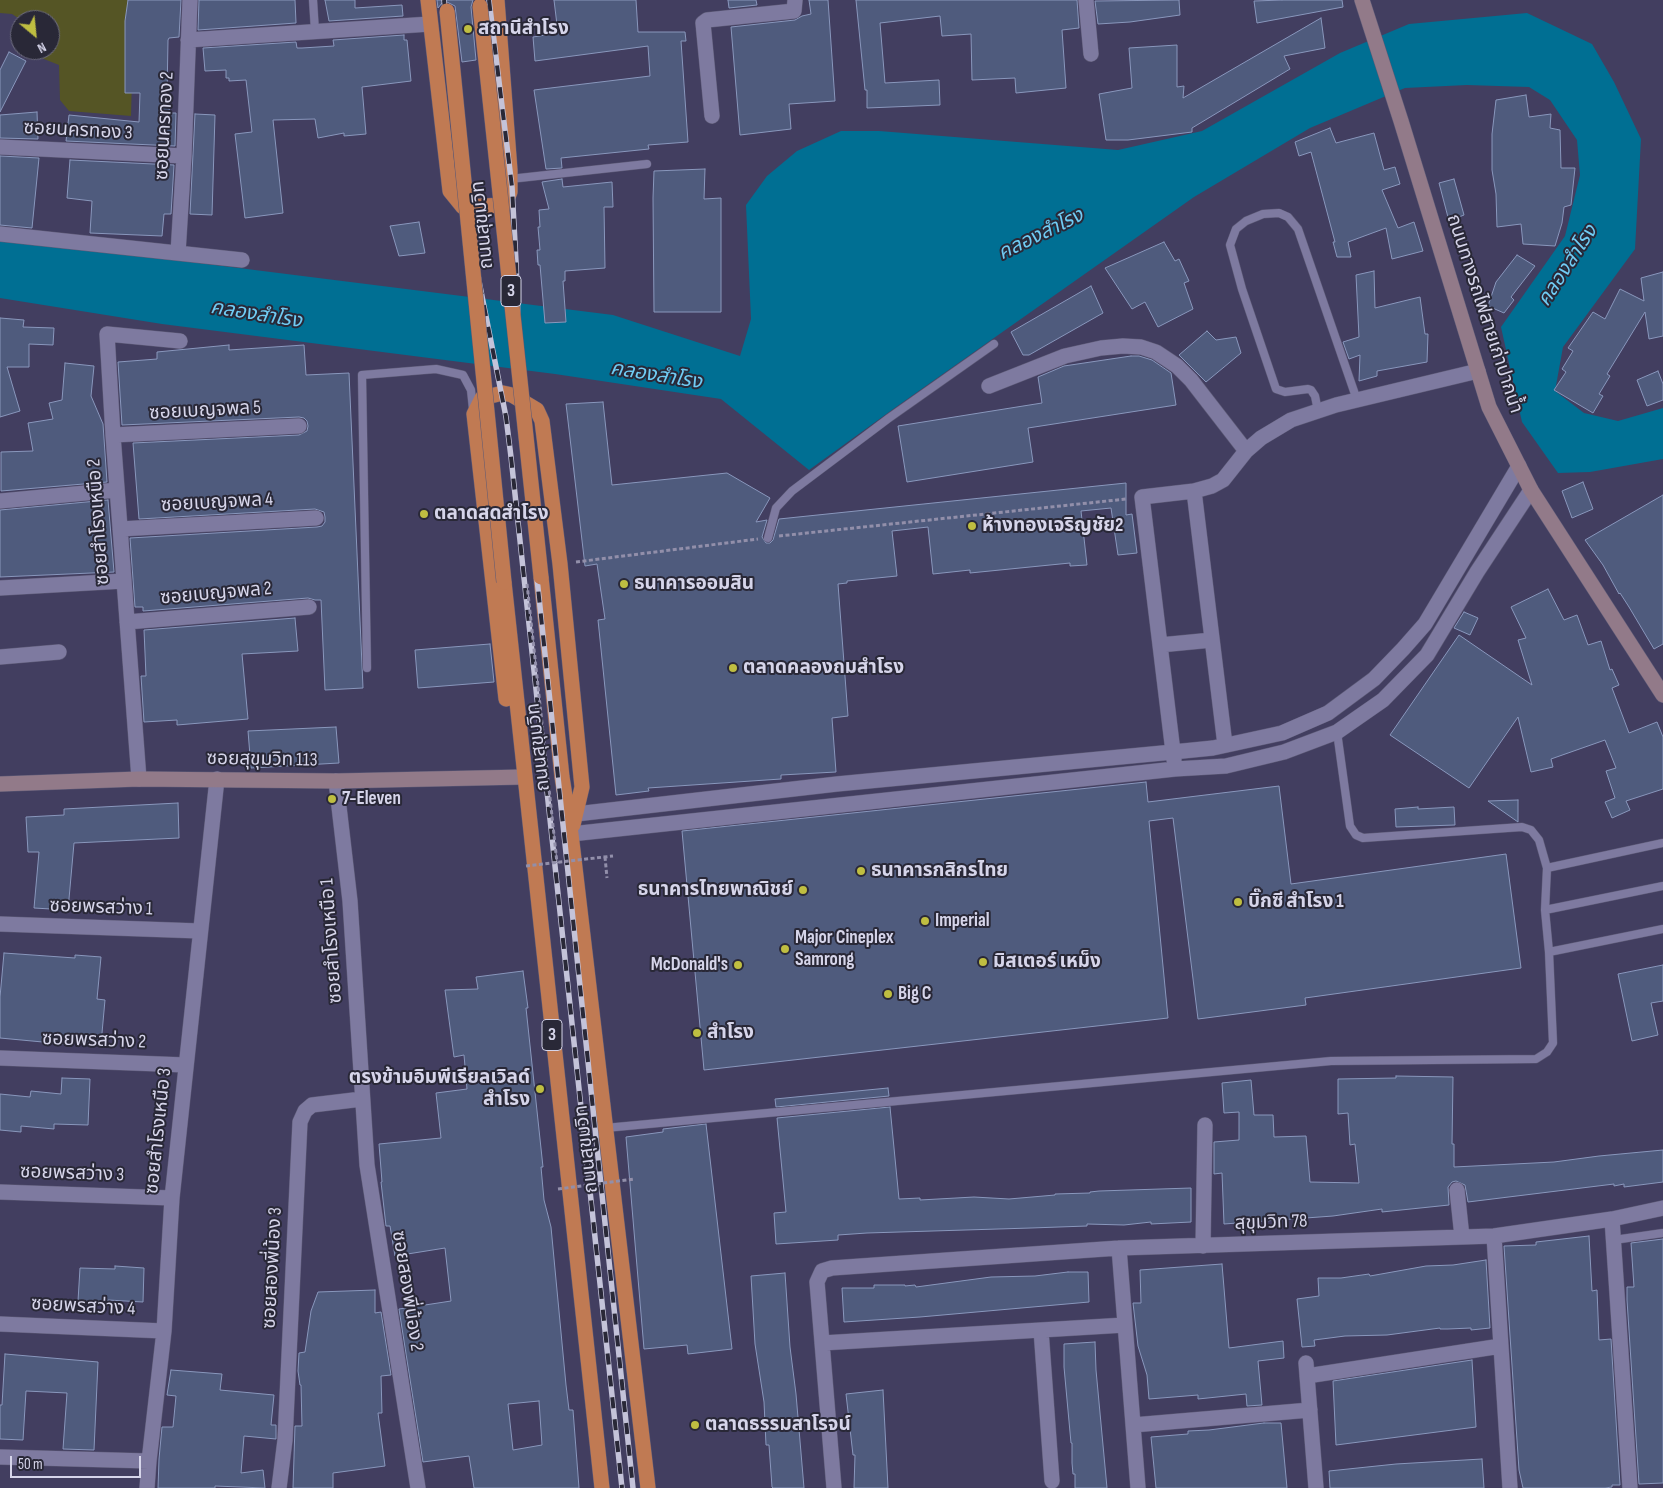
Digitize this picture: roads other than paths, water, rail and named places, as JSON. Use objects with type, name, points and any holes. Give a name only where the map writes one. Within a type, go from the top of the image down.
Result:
[{"type":"highway","points":[[428,0],[450,191],[464,207],[504,205],[510,192],[498,0]]},
{"type":"highway","name":"ถนนสุขุมวิท","points":[[480,3],[562,777],[571,834],[648,1488]]},
{"type":"highway","name":"ถนนสุขุมวิท","points":[[446,6],[524,777],[602,1488]]},
{"type":"highway","points":[[524,777],[511,745],[474,414],[482,398],[504,393],[512,395],[537,410],[542,421],[560,564],[582,787],[571,834]]},
{"type":"main road","name":"ถนนทางรถไฟสายเก่าปากน้ำ","points":[[1362,0],[1489,406],[1531,490],[1663,695]]},
{"type":"main road","name":"ซอยสุขุมวิท 113","points":[[0,784],[139,779],[336,781],[524,777]]},
{"type":"street","name":"ซอยนครทอง 2","points":[[178,253],[190,0]]},
{"type":"street","points":[[712,116],[703,23],[707,20],[794,12],[795,0]]},
{"type":"street","points":[[1086,0],[1091,54]]},
{"type":"street","points":[[188,40],[430,24]]},
{"type":"street","name":"ซอยนครทอง 3","points":[[0,147],[184,156]]},
{"type":"street","points":[[0,234],[242,260]]},
{"type":"street","name":"ซอยสำโรงเหนือ 2","points":[[139,779],[107,334],[180,342]]},
{"type":"street","points":[[989,386],[1065,356],[1101,348],[1123,346],[1156,352],[1177,366],[1191,380],[1246,451]]},
{"type":"street","points":[[1175,769],[1142,497],[1194,491],[1212,486],[1223,480],[1246,451],[1261,438],[1291,420],[1357,400],[1478,370]]},
{"type":"street","name":"ซอยเบญจพล 5","points":[[113,436],[299,426]]},
{"type":"street","points":[[576,814],[837,784],[1172,752],[1225,745],[1282,733],[1328,713],[1374,679],[1425,624],[1519,466]]},
{"type":"street","points":[[0,502],[117,490]]},
{"type":"street","points":[[571,834],[1175,769],[1226,766],[1284,752],[1337,732],[1383,700],[1427,655],[1477,572],[1531,490]]},
{"type":"street","points":[[1194,491],[1225,745]]},
{"type":"street","name":"ซอยเบญจพล 4","points":[[120,529],[316,518]]},
{"type":"street","points":[[0,588],[124,581]]},
{"type":"street","name":"ซอยเบญจพล 2","points":[[127,622],[309,607]]},
{"type":"street","points":[[1431,614],[1446,624]]},
{"type":"street","points":[[1160,645],[1212,640]]},
{"type":"street","points":[[0,657],[59,652]]},
{"type":"street","points":[[1328,713],[1337,732]]},
{"type":"street","name":"ซอยสำโรงเหนือ 3","points":[[147,1488],[148,1461],[164,1331],[172,1198],[217,779]]},
{"type":"street","name":"ซอยสำโรงเหนือ 1","points":[[336,781],[350,901],[362,1099]]},
{"type":"street","name":"ซอยพรสว่าง 1","points":[[0,924],[200,931]]},
{"type":"street","name":"ซอยพรสว่าง 2","points":[[0,1058],[186,1065]]},
{"type":"street","name":"ซอยสองพี่น้อง 3","points":[[279,1488],[285,1440],[300,1122],[305,1111],[312,1105],[362,1099]]},
{"type":"street","name":"ซอยสองพี่น้อง 2","points":[[362,1099],[367,1165],[418,1488]]},
{"type":"street","points":[[1203,1246],[1205,1125]]},
{"type":"street","points":[[1456,1190],[1462,1237]]},
{"type":"street","name":"ซอยพรสว่าง 3","points":[[0,1192],[172,1198]]},
{"type":"street","name":"สุขุมวิท 78","points":[[822,1343],[817,1282],[822,1271],[832,1268],[1118,1248],[1494,1236],[1612,1219],[1663,1208]]},
{"type":"street","points":[[1612,1219],[1630,1488]]},
{"type":"street","points":[[1494,1236],[1510,1488]]},
{"type":"street","points":[[1118,1248],[1138,1488]]},
{"type":"street","name":"ซอยพรสว่าง 4","points":[[0,1324],[164,1331]]},
{"type":"street","points":[[834,1488],[822,1343],[1125,1325]]},
{"type":"street","points":[[1041,1330],[1052,1481]]},
{"type":"street","points":[[1316,1488],[1307,1369],[1501,1346]]},
{"type":"street","points":[[1133,1426],[1310,1410]]},
{"type":"street","points":[[0,1457],[148,1461]]},
{"type":"lane","points":[[313,0],[315,31]]},
{"type":"lane","points":[[510,179],[647,164]]},
{"type":"lane","points":[[1318,411],[1315,396],[1311,390],[1285,392],[1276,389],[1242,289],[1230,245],[1236,229],[1246,221],[1263,214],[1279,213],[1288,217],[1298,229],[1357,400]]},
{"type":"lane","points":[[768,538],[776,508],[792,491],[889,418],[994,344]]},
{"type":"lane","points":[[367,668],[362,375],[436,369],[463,376],[471,390],[474,414]]},
{"type":"lane","points":[[605,1128],[1331,1061],[1536,1059],[1547,1052],[1553,1043],[1545,910],[1547,868],[1539,840],[1531,830],[1522,827],[1363,838],[1356,835],[1350,826],[1337,732]]},
{"type":"lane","points":[[1547,868],[1663,843]]},
{"type":"lane","points":[[1545,910],[1663,886]]},
{"type":"lane","points":[[1549,952],[1663,929]]},
{"type":"lane","points":[[1614,1240],[1663,1233]]},
{"type":"water","name":"คลองสำโรง","points":[[1527,13],[1592,44],[1614,82],[1641,139],[1635,249],[1563,347],[1555,391],[1584,413],[1618,421],[1663,408],[1663,459],[1590,472],[1558,473],[1522,422],[1501,327],[1565,236],[1580,175],[1577,140],[1550,100],[1529,87],[1467,85],[1405,88],[1310,128],[1194,197],[809,470],[721,399],[555,374],[162,324],[0,298],[0,238],[613,315],[740,356],[751,319],[746,205],[767,176],[797,151],[841,131],[879,131],[1118,150],[1202,131],[1340,53],[1409,24]]},
{"type":"railway","points":[[444,0],[462,176],[479,281],[506,417],[511,457],[622,1488]]},
{"type":"railway","points":[[489,0],[512,187],[521,399],[534,550],[633,1488]]},
{"type":"place","name":"สถานีสำโรง","points":[[468,29]]},
{"type":"place","name":"ตลาดสดสำโรง","points":[[424,514]]},
{"type":"place","name":"ห้างทองเจริญชัย2","points":[[972,526]]},
{"type":"place","name":"ธนาคารออมสิน","points":[[624,584]]},
{"type":"place","name":"ตลาดคลองถมสำโรง","points":[[733,668]]},
{"type":"place","name":"7-Eleven","points":[[332,799]]},
{"type":"place","name":"ธนาคารกสิกรไทย","points":[[861,871]]},
{"type":"place","name":"ธนาคารไทยพาณิชย์","points":[[803,890]]},
{"type":"place","name":"บิ๊กซี สำโรง 1","points":[[1238,902]]},
{"type":"place","name":"Imperial","points":[[925,921]]},
{"type":"place","name":"Major Cineplex Samrong","points":[[785,949]]},
{"type":"place","name":"มิสเตอร์ เหม็ง","points":[[983,962]]},
{"type":"place","name":"McDonald's","points":[[738,965]]},
{"type":"place","name":"Big C","points":[[888,994]]},
{"type":"place","name":"สำโรง","points":[[697,1033]]},
{"type":"place","name":"ตรงข้ามอิมพีเรียลเวิลด์ สําโรง","points":[[540,1089]]},
{"type":"place","name":"ตลาดธรรมสาโรจน์","points":[[695,1425]]}]
